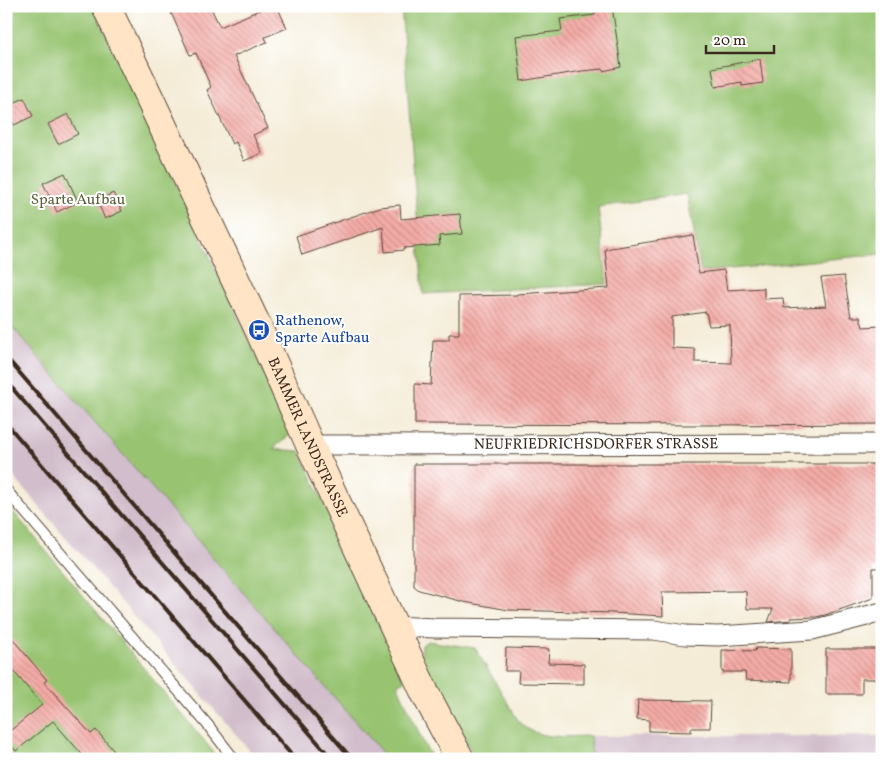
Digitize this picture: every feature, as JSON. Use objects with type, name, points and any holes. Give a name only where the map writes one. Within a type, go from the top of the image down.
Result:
[{"type":"main road","name":"BAMMER LANDSTRASSE","points":[[106,6],[425,692],[460,759]]},
{"type":"street","name":"NEUFRIEDRICHSDORFER STRASSE","points":[[310,445],[882,444]]},
{"type":"street","points":[[394,626],[654,630],[718,636],[812,630],[882,612]]},
{"type":"lane","points":[[6,490],[208,724],[234,759]]},
{"type":"shaded area","points":[[6,320],[388,759],[257,759],[6,468]]},
{"type":"shaded area","points":[[590,736],[882,736],[882,759],[592,759]]},
{"type":"green space","name":"Sparte Aufbau","points":[[6,6],[93,6],[292,433],[273,449],[300,451],[405,681],[397,684],[424,744],[433,759],[388,759],[6,320]]},
{"type":"green space","points":[[401,6],[882,6],[882,218],[879,219],[882,230],[882,254],[701,272],[687,194],[598,207],[607,284],[423,294]]},
{"type":"green space","points":[[6,503],[201,737],[219,759],[6,759]]},
{"type":"green space","points":[[427,641],[475,648],[519,722],[543,735],[562,737],[590,736],[592,759],[476,759],[432,682],[421,657],[422,645]]},
{"type":"building","points":[[168,6],[210,6],[220,27],[269,6],[277,6],[287,28],[265,37],[267,42],[234,56],[268,128],[253,135],[262,153],[244,161],[236,142],[232,144],[207,90],[211,87],[196,53],[190,55]]},
{"type":"building","points":[[594,6],[612,6],[621,67],[521,81],[516,36],[562,31],[560,19],[595,15]]},
{"type":"building","points":[[760,59],[763,83],[742,86],[742,82],[715,87],[712,68]]},
{"type":"building","points":[[24,98],[33,116],[14,125],[6,107]]},
{"type":"building","points":[[68,114],[78,134],[58,144],[48,124]]},
{"type":"building","points":[[65,173],[78,202],[57,212],[43,183]]},
{"type":"building","points":[[113,193],[122,211],[105,219],[97,201]]},
{"type":"building","points":[[400,205],[401,219],[460,214],[462,234],[439,236],[440,245],[404,248],[404,250],[385,252],[383,227],[302,255],[296,236],[380,207]]},
{"type":"building","points":[[693,235],[699,273],[724,270],[727,290],[764,288],[764,299],[783,298],[784,308],[826,306],[821,278],[844,276],[851,317],[860,317],[863,327],[881,326],[882,424],[415,424],[415,384],[431,385],[433,340],[449,340],[449,334],[459,334],[459,296],[517,295],[609,288],[605,249]],"holes":[[[706,312],[709,326],[730,325],[731,363],[695,362],[695,349],[672,348],[672,317]]]},
{"type":"building","points":[[414,464],[882,464],[882,568],[873,568],[873,598],[825,615],[768,622],[773,609],[747,609],[746,592],[742,591],[662,592],[663,616],[509,610],[464,602],[419,590],[414,586]]},
{"type":"building","points":[[6,631],[47,680],[44,682],[91,734],[96,730],[114,751],[105,759],[86,759],[53,721],[16,751],[6,739],[6,734],[42,705],[6,662]]},
{"type":"building","points":[[506,648],[549,649],[548,663],[584,664],[584,684],[518,683],[519,671],[505,671]]},
{"type":"building","points":[[756,648],[791,649],[791,682],[746,680],[745,672],[722,672],[722,650],[755,651]]},
{"type":"building","points":[[826,649],[880,649],[880,679],[862,679],[862,694],[826,694]]},
{"type":"building","points":[[638,700],[711,701],[710,728],[691,728],[691,732],[649,731],[649,720],[637,719]]},
{"type":"railway","points":[[6,357],[352,759]]},
{"type":"railway","points":[[6,381],[332,759]]},
{"type":"railway","points":[[6,423],[295,759]]},
{"type":"place","name":"Rathenow, Sparte Aufbau","points":[[259,330]]}]
